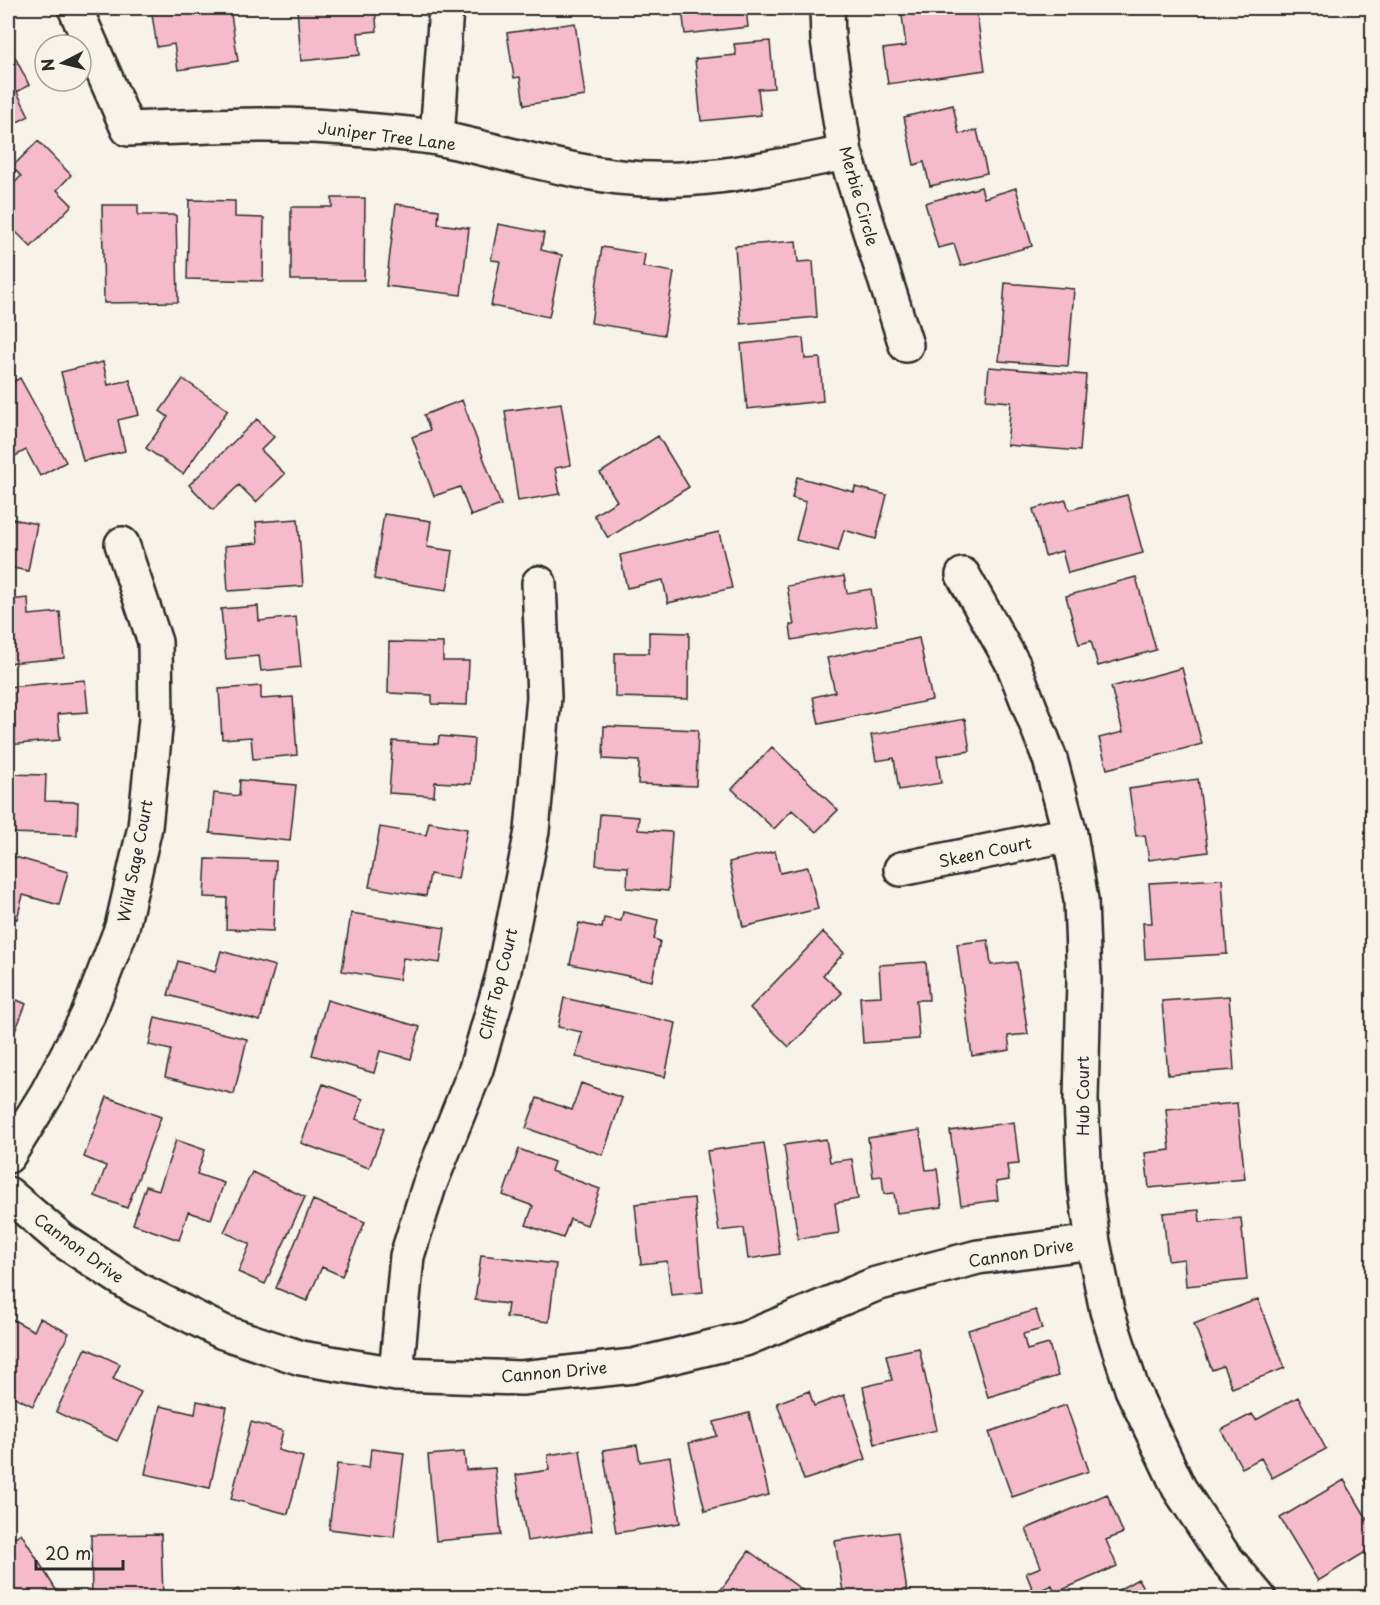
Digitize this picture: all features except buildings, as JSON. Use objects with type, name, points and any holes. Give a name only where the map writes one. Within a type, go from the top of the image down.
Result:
[{"type":"street","name":"Juniper Tree Lane","points":[[75,8],[128,129],[274,124],[362,129],[436,138],[558,166],[620,177],[681,180],[736,175],[844,153]]},
{"type":"street","points":[[436,138],[446,8]]},
{"type":"street","name":"Merbie Circle","points":[[827,8],[828,40],[844,153],[906,345]]},
{"type":"street","name":"Wild Sage Court","points":[[8,1156],[47,1093],[88,1015],[122,927],[145,827],[156,719],[155,642],[122,544]]},
{"type":"street","name":"Hub Court","points":[[963,575],[1013,664],[1050,759],[1070,834],[1081,900],[1084,980],[1082,1100],[1085,1184],[1093,1242],[1107,1311],[1132,1389],[1179,1488],[1223,1555],[1259,1598]]},
{"type":"street","name":"Cliff Top Court","points":[[396,1374],[407,1256],[429,1186],[476,1069],[503,975],[532,831],[544,697],[539,583]]},
{"type":"street","name":"Skeen Court","points":[[901,869],[1070,834]]},
{"type":"street","name":"Cannon Drive","points":[[8,1194],[62,1240],[137,1289],[223,1332],[301,1358],[396,1374],[521,1378],[633,1366],[745,1339],[876,1284],[978,1257],[1093,1242]]}]
